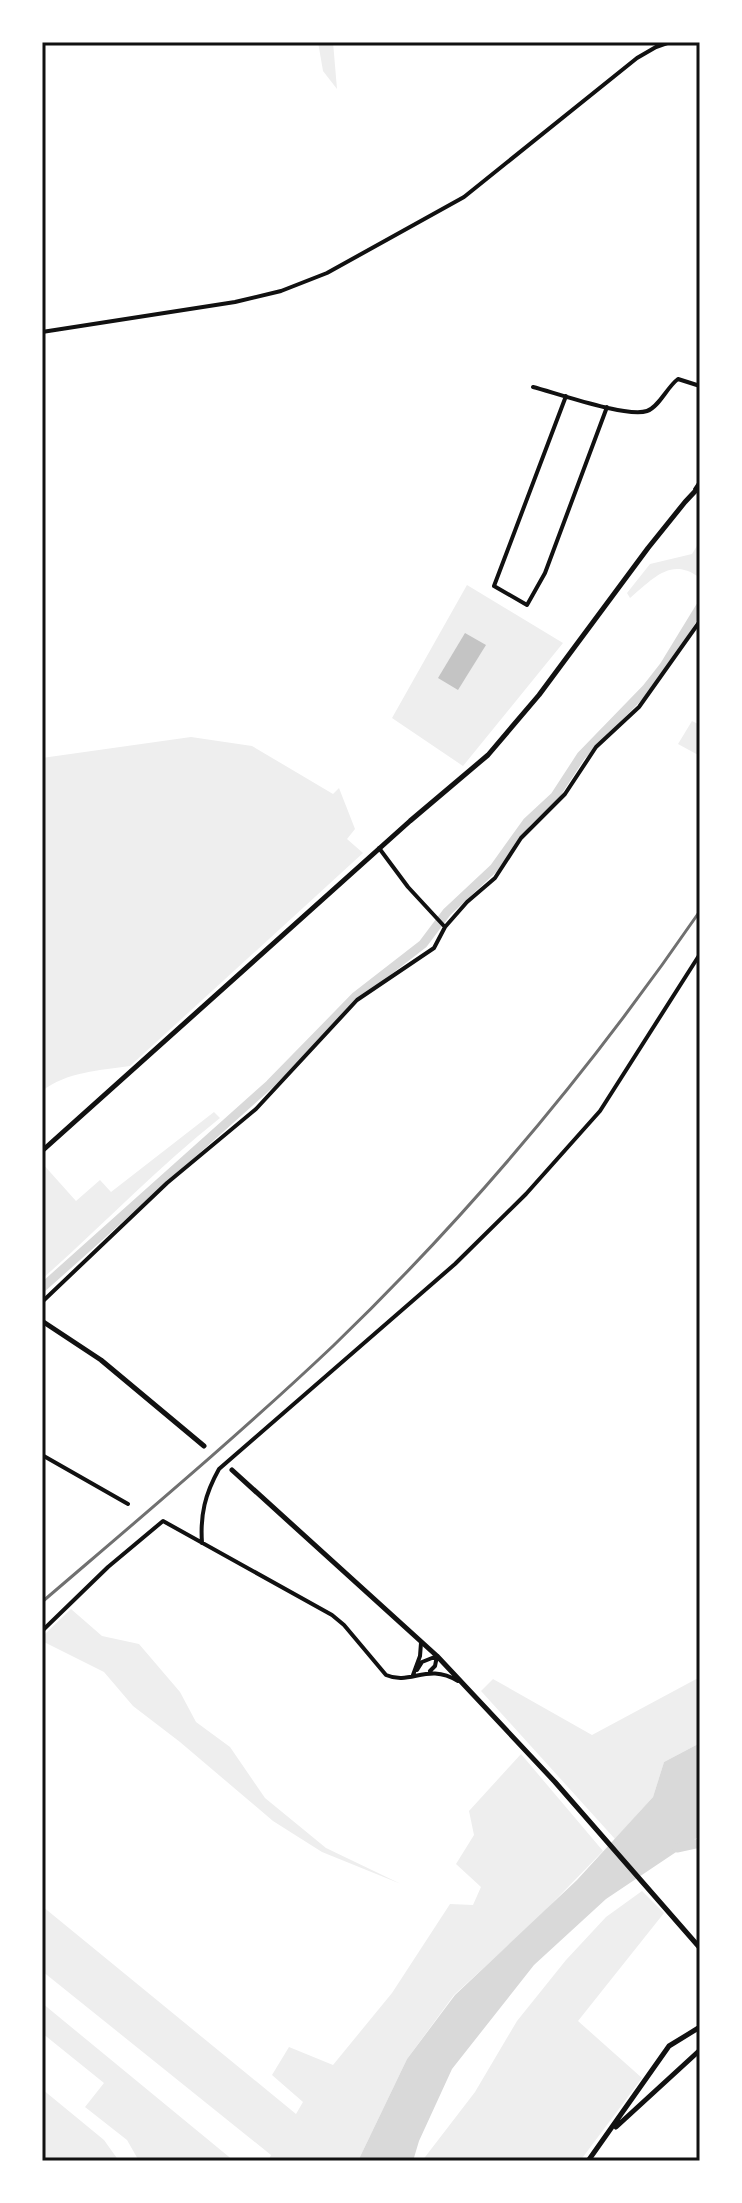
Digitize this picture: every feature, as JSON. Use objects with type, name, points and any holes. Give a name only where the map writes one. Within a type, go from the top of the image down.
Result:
[{"type":"main road","points":[[42,1151],[379,848],[488,755],[539,695],[700,486]]},
{"type":"main road","points":[[42,1321],[101,1360],[204,1446]]},
{"type":"main road","points":[[232,1470],[437,1656],[555,1782],[699,1947]]},
{"type":"main road","points":[[588,2161],[669,2046],[700,2027]]},
{"type":"main road","points":[[604,2139],[700,2050]]},
{"type":"street","points":[[42,332],[235,302],[281,291],[327,273],[464,197],[637,58],[670,42]]},
{"type":"street","points":[[533,387],[607,407],[647,411],[678,379],[700,386]]},
{"type":"street","points":[[566,396],[494,586],[527,605],[545,573],[607,407]]},
{"type":"street","points":[[42,1302],[167,1183],[256,1109],[357,1000],[434,948],[444,926],[495,878],[521,838],[565,794],[596,747],[639,707],[700,621]]},
{"type":"street","points":[[379,848],[408,887],[444,926]]},
{"type":"street","points":[[202,1543],[201,1520],[205,1498],[219,1469],[455,1264],[526,1194],[600,1111],[700,954]]},
{"type":"street","points":[[42,1455],[128,1504]]},
{"type":"street","points":[[42,1631],[108,1567],[163,1521],[332,1615],[386,1675],[394,1679],[430,1671],[461,1682]]},
{"type":"street","points":[[412,1676],[420,1656],[421,1640]]},
{"type":"street","points":[[412,1676],[422,1662],[437,1656]]},
{"type":"street","points":[[430,1671],[435,1666],[437,1656]]},
{"type":"lane","points":[[685,502],[700,480]]},
{"type":"shaded area","points":[[318,42],[333,42],[337,89],[323,71]]},
{"type":"shaded area","points":[[700,541],[700,578],[680,569],[671,570],[655,578],[630,598],[627,593],[650,564],[692,554]]},
{"type":"shaded area","points":[[467,585],[563,643],[463,766],[392,718]]},
{"type":"shaded area","points":[[692,721],[700,725],[700,756],[678,744]]},
{"type":"shaded area","points":[[191,737],[252,746],[333,794],[339,788],[355,829],[347,839],[363,853],[130,1066],[73,1076],[42,1091],[42,758]]},
{"type":"shaded area","points":[[214,1112],[220,1118],[42,1279],[42,1163],[76,1201],[100,1180],[111,1192]]},
{"type":"shaded area","points":[[71,1609],[102,1636],[139,1644],[180,1692],[196,1722],[230,1747],[265,1798],[326,1848],[401,1884],[322,1852],[273,1821],[133,1706],[104,1672],[42,1641],[42,1637]]},
{"type":"shaded area","points":[[700,1677],[700,1743],[664,1762],[653,1797],[615,1839],[481,1691],[493,1679],[592,1735]]},
{"type":"shaded area","points":[[700,1743],[700,1836],[606,1899],[534,1965],[452,2069],[413,2161],[358,2161],[407,2059],[455,1995],[577,1880],[653,1797],[664,1762]]},
{"type":"shaded area","points":[[521,1754],[603,1851],[535,1921],[454,1995],[407,2059],[358,2161],[268,2161],[271,2155],[42,1971],[42,1906],[296,2114],[303,2102],[272,2075],[289,2047],[333,2065],[392,1993],[450,1904],[473,1905],[481,1887],[456,1864],[474,1835],[469,1811]]},
{"type":"shaded area","points":[[642,1891],[664,1913],[578,2021],[642,2078],[580,2161],[422,2161],[475,2092],[517,2021],[566,1960],[606,1917]]},
{"type":"shaded area","points":[[42,2003],[234,2161],[139,2161],[127,2140],[85,2107],[104,2083],[42,2033]]},
{"type":"shaded area","points":[[42,2089],[104,2140],[119,2161],[42,2161]]},
{"type":"building","points":[[465,633],[486,645],[458,690],[438,678]]},
{"type":"waterway","points":[[42,1288],[270,1084],[356,996],[423,944],[447,912],[494,868],[527,822],[555,796],[581,756],[646,689],[700,607]]},
{"type":"waterway","points":[[677,1848],[700,1843]]},
{"type":"railway","points":[[42,1602],[298,1379],[384,1296],[481,1192],[573,1083],[700,911]]}]
